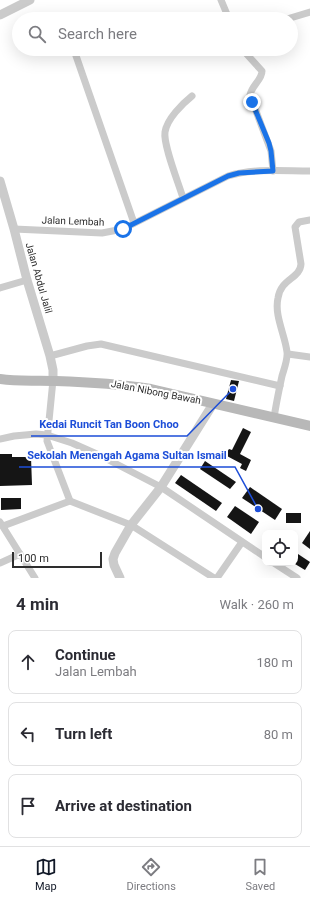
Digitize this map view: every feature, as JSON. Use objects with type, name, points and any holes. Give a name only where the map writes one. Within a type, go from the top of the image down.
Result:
[{"type":"main road","name":"Jalan Nibong Bawah","points":[[0,379],[14,381],[53,380],[105,383],[151,389],[310,426]]},
{"type":"street","points":[[0,15],[30,0]]},
{"type":"street","points":[[221,0],[225,12]]},
{"type":"street","points":[[298,16],[310,12]]},
{"type":"street","points":[[76,56],[134,223]]},
{"type":"street","points":[[248,56],[262,71],[261,76],[251,90],[250,95],[269,143],[273,171]]},
{"type":"street","points":[[183,198],[167,149],[165,132],[167,126],[181,105],[192,96]]},
{"type":"street","name":"Jalan Lembah","points":[[14,229],[102,233],[113,232],[228,176],[239,173],[310,171]]},
{"type":"street","name":"Jalan Abdul Jalil","points":[[0,181],[27,280],[50,356],[53,370],[53,380]]},
{"type":"street","points":[[274,418],[288,354],[277,299],[279,291],[284,283],[298,274],[301,270],[296,227],[299,222],[310,220]]},
{"type":"street","points":[[0,288],[27,280]]},
{"type":"street","points":[[50,356],[87,346],[101,344],[280,386]]},
{"type":"street","points":[[288,354],[310,357]]},
{"type":"street","points":[[53,380],[46,442],[70,501]]},
{"type":"street","points":[[120,578],[113,559],[131,525],[161,487],[213,404]]},
{"type":"street","points":[[0,439],[21,435],[47,435],[72,443],[98,454],[161,487],[262,555]]},
{"type":"street","points":[[35,578],[1,524],[70,501],[131,525],[214,578]]},
{"type":"street","points":[[217,578],[242,542]]},
{"type":"street","points":[[0,563],[20,554]]},
{"type":"street","points":[[278,566],[296,578]]},
{"type":"building","points":[[231,380],[239,381],[234,401],[226,399]]},
{"type":"building","points":[[243,428],[251,432],[240,454],[251,460],[246,471],[240,468],[242,464],[225,455],[229,449],[232,450]]},
{"type":"building","points":[[0,454],[12,454],[12,457],[31,457],[32,485],[0,486]]},
{"type":"building","points":[[205,461],[236,482],[230,489],[200,469]]},
{"type":"building","points":[[181,475],[222,503],[216,511],[175,483]]},
{"type":"building","points":[[250,487],[282,509],[275,520],[242,498]]},
{"type":"building","points":[[1,498],[21,498],[21,509],[1,510]]},
{"type":"building","points":[[235,506],[259,522],[251,534],[227,517]]},
{"type":"building","points":[[286,513],[301,513],[301,523],[286,523]]},
{"type":"building","points":[[310,531],[310,549],[302,543]]},
{"type":"building","points":[[298,554],[310,562],[305,570],[298,566]]},
{"type":"place","name":"Kedai Runcit Tan Boon Choo","points":[[233,389]]},
{"type":"place","name":"Sekolah Menengah Agama Sultan Ismail","points":[[258,509]]},
{"type":"route","points":[[123,229],[228,176],[239,173],[273,171],[269,143],[252,102]]}]
